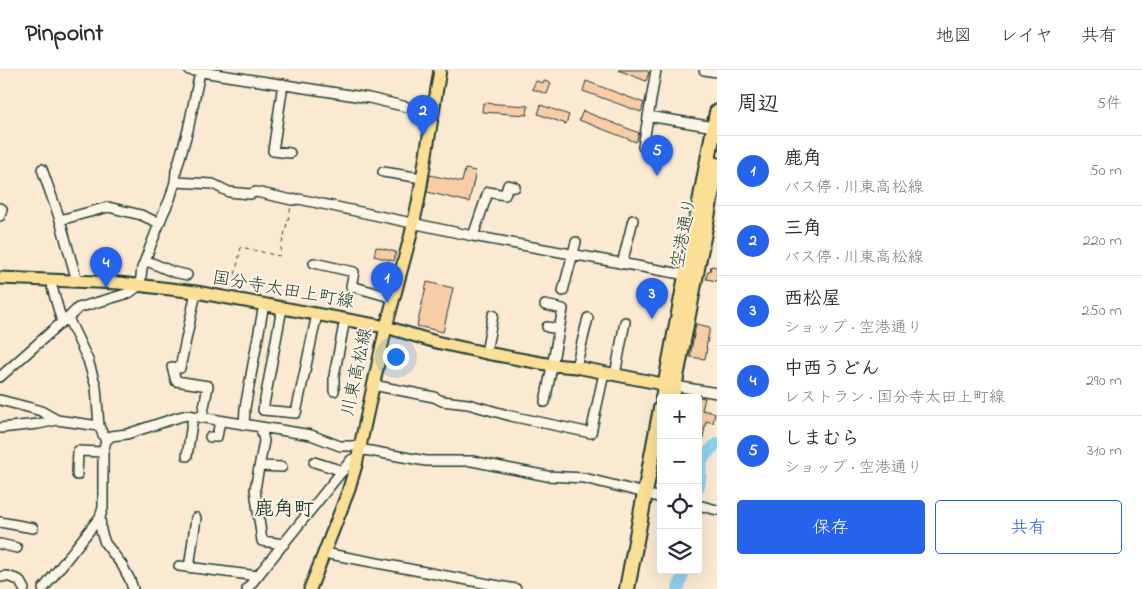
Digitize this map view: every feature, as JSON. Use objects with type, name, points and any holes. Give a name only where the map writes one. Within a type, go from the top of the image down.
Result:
[{"type":"highway","name":"空港通り","points":[[669,391],[686,275],[717,112]]},
{"type":"highway","name":"空港通り","points":[[669,391],[717,167]]},
{"type":"highway","points":[[627,589],[653,496],[658,439]]},
{"type":"highway","points":[[637,589],[657,478]]},
{"type":"main road","name":"川東高松線","points":[[310,589],[348,492],[359,450],[386,327],[413,224],[440,70]]},
{"type":"main road","name":"国分寺太田上町線","points":[[0,278],[140,285],[196,292],[386,327],[436,342],[486,353],[610,374],[669,391]]},
{"type":"street","points":[[189,70],[251,75],[284,84],[369,98],[432,113]]},
{"type":"street","points":[[643,147],[656,70]]},
{"type":"street","points":[[704,70],[717,72]]},
{"type":"street","points":[[0,377],[78,308],[130,293],[140,285],[142,268],[175,182],[200,72]]},
{"type":"street","points":[[284,84],[273,151],[290,153]]},
{"type":"street","points":[[648,116],[714,127]]},
{"type":"street","points":[[42,169],[60,220],[76,281]]},
{"type":"street","points":[[384,172],[422,178]]},
{"type":"street","points":[[175,182],[213,184],[228,192],[250,194],[256,192],[292,200],[299,199],[473,236],[686,275]]},
{"type":"street","points":[[473,236],[488,192],[505,195],[508,185],[516,187]]},
{"type":"street","points":[[60,220],[108,207],[141,215],[159,223]]},
{"type":"street","points":[[0,208],[2,209],[0,216]]},
{"type":"street","points":[[622,264],[633,220]]},
{"type":"street","points":[[563,291],[576,242]]},
{"type":"street","points":[[146,260],[173,272],[186,275]]},
{"type":"street","points":[[314,263],[354,272],[351,286],[394,298]]},
{"type":"street","points":[[50,280],[65,320],[88,360],[96,387],[99,426],[106,441]]},
{"type":"street","points":[[187,456],[208,386],[176,381],[172,367],[180,368],[196,292]]},
{"type":"street","points":[[244,424],[244,408],[264,304]]},
{"type":"street","points":[[545,305],[563,309],[545,402]]},
{"type":"street","points":[[282,308],[263,410],[296,413],[317,314]]},
{"type":"street","points":[[486,353],[493,315]]},
{"type":"street","points":[[576,367],[588,318]]},
{"type":"street","points":[[334,390],[334,376],[345,319]]},
{"type":"street","points":[[373,385],[434,397],[442,401],[468,404],[511,416],[591,433],[625,322]]},
{"type":"street","points":[[547,326],[559,329]]},
{"type":"street","points":[[669,391],[717,393]]},
{"type":"street","points":[[0,400],[41,411],[57,420]]},
{"type":"street","points":[[43,589],[100,517],[103,508],[103,452],[106,441],[111,436],[126,434],[187,415],[310,434],[340,446],[426,461],[472,461],[547,476],[584,478],[653,496]]},
{"type":"street","points":[[0,428],[57,420],[99,426]]},
{"type":"street","points":[[210,437],[217,437],[220,420]]},
{"type":"street","points":[[261,427],[264,441],[255,489],[262,541],[284,544]]},
{"type":"street","points":[[247,589],[359,450]]},
{"type":"street","points":[[77,475],[78,452],[103,452]]},
{"type":"street","points":[[314,462],[343,471]]},
{"type":"street","points":[[260,466],[282,467]]},
{"type":"street","points":[[702,506],[717,510]]},
{"type":"street","points":[[100,517],[104,543],[122,565],[133,589]]},
{"type":"street","points":[[196,518],[184,567],[258,576]]},
{"type":"street","points":[[0,522],[33,528]]},
{"type":"street","points":[[0,544],[17,548]]},
{"type":"street","points":[[324,553],[516,589]]},
{"type":"street","points":[[0,577],[7,576],[19,580],[24,589]]},
{"type":"path","points":[[230,298],[241,247],[278,256],[292,200]]},
{"type":"building","points":[[618,70],[644,70],[649,72],[646,81]]},
{"type":"building","points":[[536,81],[551,83],[547,94],[532,89]]},
{"type":"building","points":[[586,81],[644,103],[641,112],[583,91]]},
{"type":"building","points":[[483,103],[528,106],[527,115],[482,112]]},
{"type":"building","points":[[541,105],[569,115],[566,124],[538,114]]},
{"type":"building","points":[[583,111],[639,133],[636,142],[579,120]]},
{"type":"building","points":[[465,169],[476,171],[469,202],[427,192],[430,175],[462,182]]},
{"type":"building","points":[[376,247],[396,252],[394,261],[374,256]]},
{"type":"building","points":[[711,266],[717,267],[717,281],[706,279]]},
{"type":"building","points":[[427,282],[453,288],[443,332],[417,326]]},
{"type":"building","points":[[696,324],[710,327],[705,359],[690,357]]},
{"type":"building","points":[[702,398],[705,398],[702,410]]},
{"type":"building","points":[[702,410],[715,413],[713,423],[706,421],[702,443]]},
{"type":"waterway","points":[[699,484],[702,460],[717,443]]},
{"type":"waterway","points":[[678,589],[683,574]]},
{"type":"place","name":"三角","points":[[423,136]]},
{"type":"place","name":"しまむら","points":[[657,176]]},
{"type":"place","name":"中西うどん","points":[[106,288]]},
{"type":"place","name":"鹿角","points":[[387,303]]},
{"type":"place","name":"西松屋","points":[[652,319]]},
{"type":"district","name":"鹿角町","points":[[284,510]]}]
